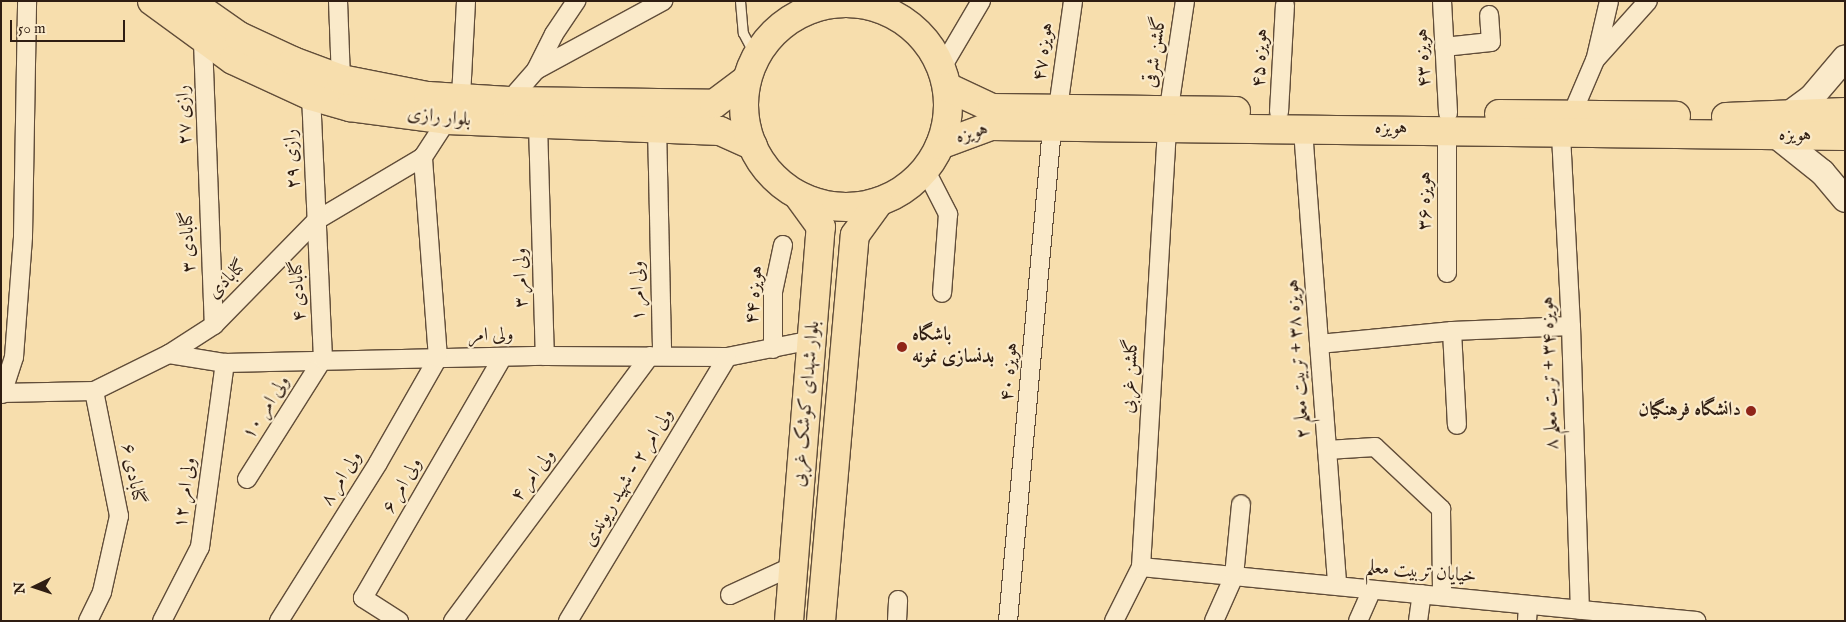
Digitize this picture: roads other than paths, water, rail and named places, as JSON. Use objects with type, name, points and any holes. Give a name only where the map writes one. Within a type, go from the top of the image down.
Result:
[{"type":"main road","name":"بلوار رازی","points":[[152,1],[203,42],[262,75],[311,96],[350,107],[447,120],[538,125],[720,130],[752,146]]},
{"type":"main road","points":[[836,3],[863,4],[892,8],[929,46],[944,78],[946,122],[940,145],[925,169],[904,189],[879,202],[838,207],[798,195],[771,175],[752,146],[745,119],[744,81],[756,57],[779,28],[812,5],[836,3]]},
{"type":"main road","name":"بلوار رازی","points":[[195,4],[239,36],[341,79],[428,96],[509,101],[714,104],[744,81]]},
{"type":"main road","points":[[1845,57],[1811,97],[1782,126],[1845,199]]},
{"type":"main road","name":"هویزه","points":[[944,78],[992,108],[1055,118]]},
{"type":"main road","name":"هویزه","points":[[940,145],[991,126],[1055,118],[1168,118],[1279,112],[1447,121],[1782,126],[1845,136]]},
{"type":"main road","name":"هویزه","points":[[1782,126],[1845,112]]},
{"type":"main road","name":"هویزه","points":[[1168,118],[1303,130],[1447,121]]},
{"type":"main road","name":"بلوار شهدای کوشک غربی","points":[[789,621],[821,227],[798,195]]},
{"type":"main road","name":"بلوار شهدای کوشک غربی","points":[[821,621],[855,236],[879,202]]},
{"type":"street","points":[[2,394],[14,358],[24,236],[28,1]]},
{"type":"street","points":[[338,1],[341,79]]},
{"type":"street","points":[[461,97],[466,1]]},
{"type":"street","points":[[509,101],[536,70],[576,1]]},
{"type":"street","points":[[536,70],[663,1]]},
{"type":"street","points":[[944,78],[981,1]]},
{"type":"street","name":"هویزه ۴۷","points":[[1055,118],[1073,1]]},
{"type":"street","name":"گلشن شرقی","points":[[1168,118],[1185,1]]},
{"type":"street","name":"هویزه ۴۳","points":[[1442,1],[1447,121]]},
{"type":"street","points":[[1566,124],[1595,60],[1609,1]]},
{"type":"street","points":[[1595,60],[1648,1]]},
{"type":"street","name":"هویزه ۴۵","points":[[1279,112],[1285,6]]},
{"type":"street","points":[[1444,47],[1491,42],[1489,15]]},
{"type":"street","name":"رازی ۲۷","points":[[203,42],[208,187]]},
{"type":"street","name":"رازی ۲۹","points":[[311,96],[317,220]]},
{"type":"street","name":"هویزه ۴۰","points":[[1008,621],[1055,118]]},
{"type":"street","name":"گلشن غربی","points":[[1114,621],[1141,567],[1168,118]]},
{"type":"street","name":"گنابادی","points":[[2,394],[94,391],[169,354],[214,325],[317,220],[423,157],[447,120]]},
{"type":"street","name":"هویزه ۳۶","points":[[1447,121],[1447,273]]},
{"type":"street","name":"هویزه ۳۴ + تربت معلم ۸","points":[[1566,124],[1580,610]]},
{"type":"street","name":"ولی امر ۳","points":[[538,125],[545,356]]},
{"type":"street","name":"ولی امر ۱","points":[[656,356],[659,226],[657,127]]},
{"type":"street","name":"هویزه ۳۸ + تربیت معلم ۲","points":[[1303,130],[1337,586]]},
{"type":"street","points":[[423,157],[438,358]]},
{"type":"street","points":[[925,169],[948,214],[942,292]]},
{"type":"street","name":"گنابادی ۳","points":[[208,187],[214,325]]},
{"type":"street","name":"گنابادی ۴","points":[[317,220],[323,359]]},
{"type":"street","name":"هویزه ۴۴","points":[[773,349],[773,292],[783,245]]},
{"type":"street","points":[[1319,344],[1452,332],[1571,326]]},
{"type":"street","points":[[1452,332],[1456,425]]},
{"type":"street","name":"ولی امر","points":[[169,354],[225,363],[323,359],[545,356],[727,357],[812,340]]},
{"type":"street","name":"ولی امر ۴","points":[[453,621],[656,356]]},
{"type":"street","name":"ولی امر ۲ - شهید ریوندی","points":[[568,621],[727,357]]},
{"type":"street","name":"ولی امر ۸","points":[[279,621],[378,463],[438,358]]},
{"type":"street","name":"ولی امر ۶","points":[[399,621],[363,598],[502,358]]},
{"type":"street","name":"ولی امر ۱۰","points":[[246,479],[323,359]]},
{"type":"street","name":"ولی امر ۱۲","points":[[162,621],[200,548],[225,363]]},
{"type":"street","name":"گنابادی ۶","points":[[88,621],[102,592],[119,516],[94,391]]},
{"type":"street","points":[[1327,450],[1375,447],[1441,509],[1442,596]]},
{"type":"street","points":[[1214,621],[1234,576],[1241,504]]},
{"type":"street","points":[[730,595],[793,566]]},
{"type":"street","name":"خیایان تربیت معلم","points":[[1141,567],[1442,596],[1528,613],[1580,610],[1639,618],[1696,621]]},
{"type":"street","points":[[1358,621],[1372,590]]},
{"type":"street","points":[[1418,621],[1422,594]]},
{"type":"street","points":[[896,621],[898,600]]},
{"type":"lane","points":[[740,1],[743,33],[756,57]]},
{"type":"place","name":"باشگاه بدنسازی نمونه","points":[[902,347]]},
{"type":"place","name":"دانشگاه فرهنگیان","points":[[1751,411]]}]
